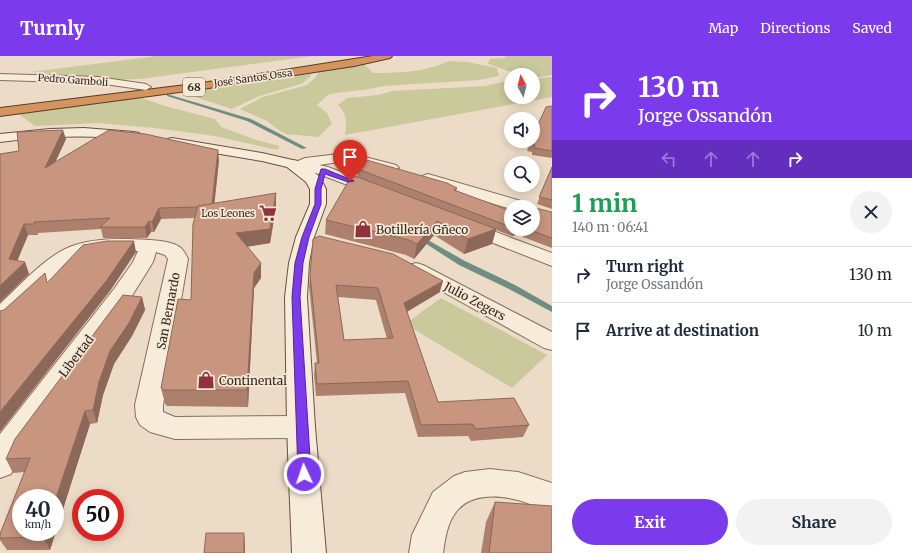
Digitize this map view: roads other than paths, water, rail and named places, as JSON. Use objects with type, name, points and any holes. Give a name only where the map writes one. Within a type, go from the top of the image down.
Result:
[{"type":"highway","name":"José Santos Ossa","points":[[0,103],[146,87],[357,56]]},
{"type":"highway","name":"José Santos Ossa","points":[[0,112],[202,86],[354,63],[387,56]]},
{"type":"street","name":"Pedro Gamboli","points":[[0,77],[98,80],[146,87]]},
{"type":"street","points":[[0,138],[70,132],[117,133],[146,138]]},
{"type":"street","points":[[160,140],[262,157],[323,170],[392,197]]},
{"type":"street","points":[[292,164],[339,158],[357,159],[504,201]]},
{"type":"street","points":[[292,164],[313,179],[318,189]]},
{"type":"street","points":[[309,553],[301,427],[296,297],[299,263],[313,239],[318,204],[318,189],[323,170]]},
{"type":"street","points":[[450,220],[552,260]]},
{"type":"street","name":"San Bernardo","points":[[0,316],[60,260],[70,253],[101,245],[149,246],[168,249],[175,253],[178,259],[149,405],[150,417],[160,424],[175,428],[301,427]]},
{"type":"street","name":"Libertad","points":[[0,465],[8,446],[122,294],[143,262],[149,246]]},
{"type":"street","name":"Julio Zegers","points":[[398,260],[552,342]]},
{"type":"street","points":[[426,553],[429,535],[444,502],[465,486],[490,483],[518,486],[542,494],[552,500]]},
{"type":"waterway","points":[[168,95],[249,120],[304,148]]},
{"type":"waterway","points":[[419,237],[462,263],[512,287],[552,309]]},
{"type":"place","name":"Los Leones","points":[[268,213]]},
{"type":"place","name":"Botillería Gñeco","points":[[363,229]]},
{"type":"place","name":"Continental","points":[[206,380]]}]
